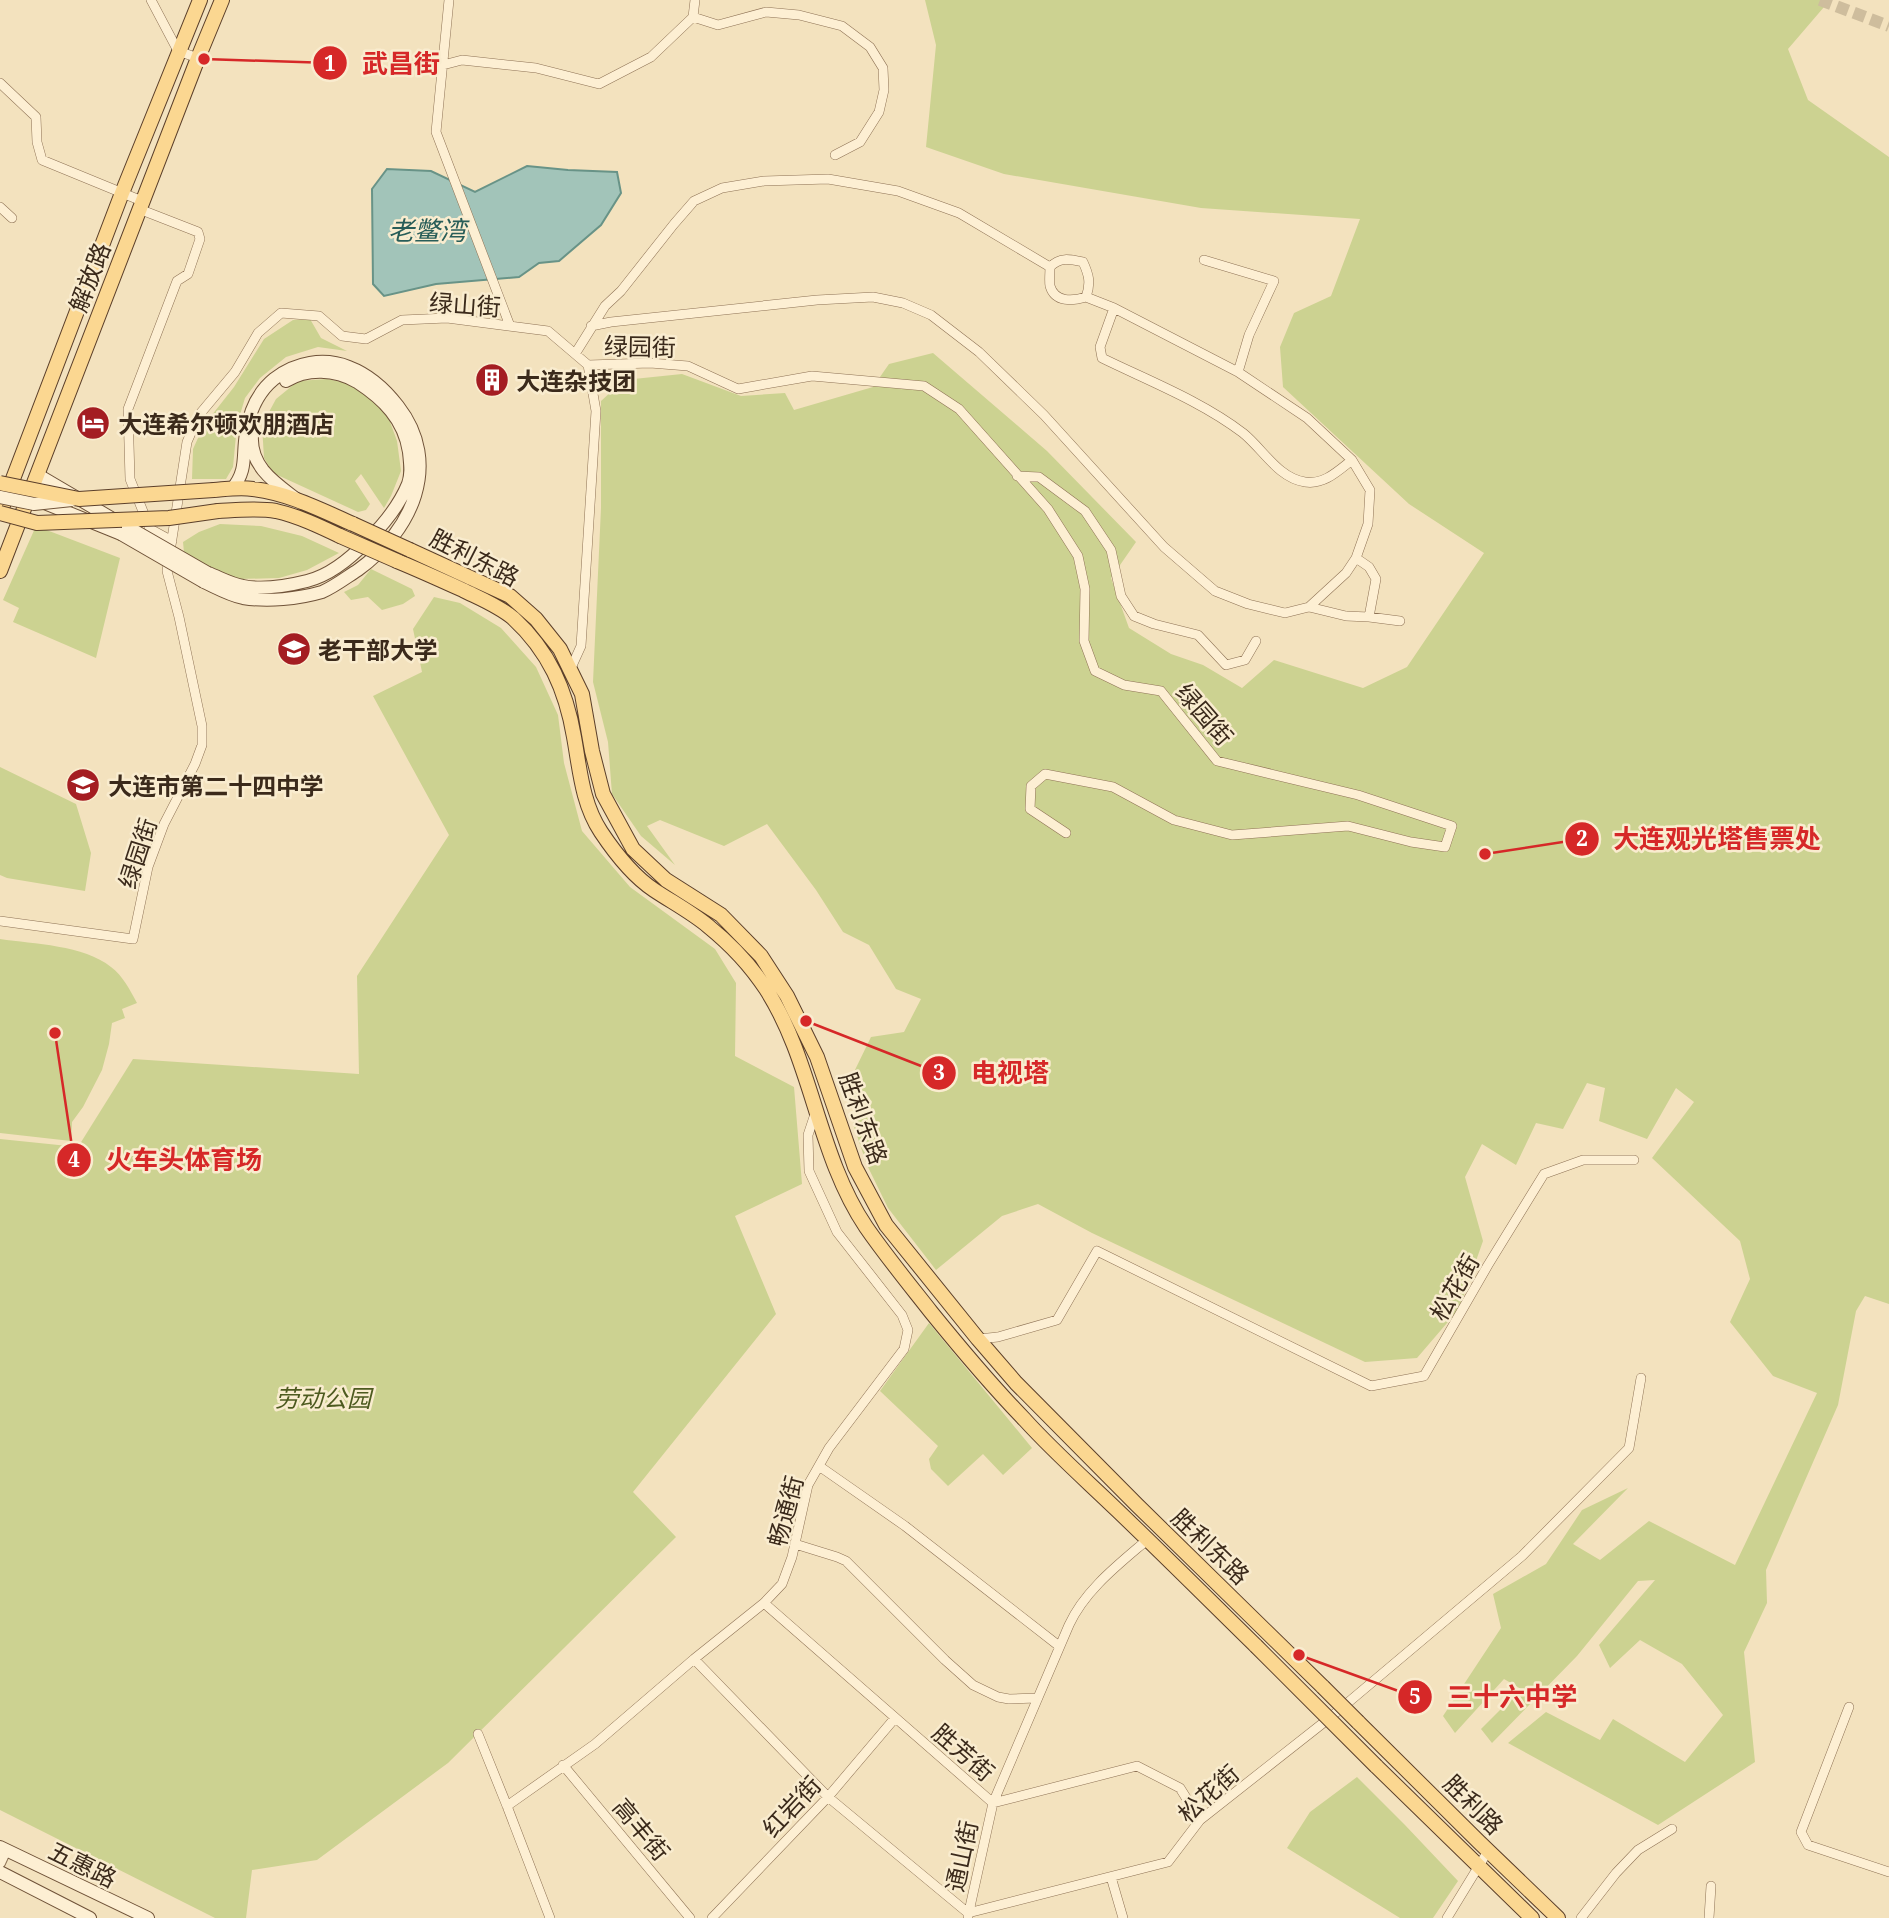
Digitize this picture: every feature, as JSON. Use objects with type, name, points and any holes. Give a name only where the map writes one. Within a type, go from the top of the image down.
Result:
[{"type":"main road","name":"解放路","points":[[0,513],[2,492],[200,0]]},
{"type":"main road","name":"解放路","points":[[0,570],[222,0]]},
{"type":"main road","points":[[38,475],[225,592],[242,598],[269,600],[323,591],[370,561],[399,529],[416,494],[421,471],[416,439],[407,418],[376,382],[344,365],[304,363],[272,380],[253,405],[245,435],[243,471],[232,489]]},
{"type":"main road","points":[[206,578],[244,586],[278,587],[310,581],[337,568],[386,522],[409,481],[411,466],[407,439],[396,416],[377,395],[349,377],[322,371],[296,375],[278,385],[259,410],[253,427],[252,441],[261,470],[298,500]]},
{"type":"main road","name":"胜利东路","points":[[2,492],[79,499],[252,489],[298,500],[410,550],[510,596],[536,619],[560,649],[582,694],[603,794],[633,849],[666,880],[721,915],[761,956],[787,996],[817,1057],[855,1167],[886,1225],[1016,1382],[1137,1505],[1359,1722]]},
{"type":"main road","points":[[29,496],[124,531]]},
{"type":"main road","name":"胜利东路","points":[[0,513],[37,523],[169,518],[218,511],[275,511],[299,517],[487,602],[511,616],[531,638],[561,684],[575,739],[578,769],[586,802],[599,830],[629,868],[651,888],[707,925],[740,957],[764,987],[798,1056],[816,1111]]},
{"type":"main road","points":[[0,520],[37,523]]},
{"type":"main road","name":"胜利路","points":[[816,1111],[846,1193],[864,1224],[893,1265],[964,1353],[1006,1400],[1532,1918]]},
{"type":"main road","name":"胜利路","points":[[1359,1722],[1558,1918]]},
{"type":"main road","name":"五惠路","points":[[3,1848],[148,1918]]},
{"type":"main road","name":"五惠路","points":[[0,1872],[90,1918]]},
{"type":"street","points":[[151,0],[178,51],[198,58]]},
{"type":"street","points":[[449,0],[436,132],[510,326]]},
{"type":"street","points":[[443,65],[462,60],[536,68],[598,83],[651,57],[693,17],[695,0]]},
{"type":"street","points":[[693,17],[719,26],[766,12],[799,15],[842,26],[870,47],[883,68],[884,90],[879,111],[860,142],[835,155]]},
{"type":"street","points":[[0,83],[36,117],[37,142],[42,160],[122,194],[198,232],[200,239],[188,274],[177,281],[128,409],[130,479],[150,529],[173,541]]},
{"type":"street","points":[[575,354],[605,306],[694,201],[722,188],[764,181],[828,179],[898,191],[959,213],[1050,267]]},
{"type":"street","points":[[0,207],[12,218]]},
{"type":"street","points":[[1086,296],[1090,285],[1083,262],[1068,259],[1056,261],[1050,267],[1050,287],[1060,299],[1072,301],[1086,296],[1238,372],[1307,418],[1352,460],[1370,489],[1368,524],[1356,558],[1346,573],[1309,607]]},
{"type":"street","points":[[1203,260],[1274,281],[1249,335],[1238,372]]},
{"type":"street","points":[[591,326],[611,321],[817,300],[873,296],[903,303],[931,316],[979,352],[1044,415],[1164,547],[1215,591],[1248,604],[1285,613],[1309,607],[1346,616],[1400,621]]},
{"type":"street","points":[[1114,308],[1100,347],[1102,358],[1214,412],[1246,436],[1283,473],[1304,482],[1321,482],[1352,460]]},
{"type":"street","name":"绿山街","points":[[167,571],[187,442],[198,415],[235,372],[258,333],[281,313],[319,316],[342,336],[366,339],[402,320],[447,318],[548,331],[589,365]]},
{"type":"street","name":"绿园街","points":[[589,365],[650,363],[688,366],[738,388],[812,376],[924,386],[959,409],[1048,509],[1078,556],[1085,589],[1084,641],[1095,671],[1124,685],[1161,691],[1217,761],[1358,795],[1452,826],[1445,847],[1411,842],[1348,826],[1233,835],[1174,820],[1113,787],[1045,774],[1031,786],[1030,809],[1066,833]]},
{"type":"street","points":[[571,668],[581,646],[596,411],[589,365]]},
{"type":"street","points":[[2,492],[38,475]]},
{"type":"street","points":[[1017,476],[1039,477],[1085,511],[1111,550],[1121,596],[1134,616],[1198,635],[1227,666],[1245,660],[1256,641]]},
{"type":"street","points":[[1356,558],[1369,567],[1376,579],[1369,617]]},
{"type":"street","name":"绿园街","points":[[0,921],[133,939],[148,867],[164,824],[202,745],[202,726],[167,571]]},
{"type":"street","name":"畅通街","points":[[507,1806],[595,1744],[764,1603],[782,1584],[790,1565],[808,1485],[829,1448],[904,1349],[908,1330],[902,1315],[837,1232],[809,1171],[808,1135],[816,1111]]},
{"type":"street","name":"松花街","points":[[978,1339],[1057,1320],[1097,1251],[1371,1386],[1424,1376],[1544,1174],[1583,1160],[1634,1160]]},
{"type":"street","name":"松花街","points":[[968,1916],[1168,1862],[1200,1820],[1332,1716],[1522,1556],[1629,1448],[1641,1378]]},
{"type":"street","points":[[819,1466],[905,1526],[1059,1646]]},
{"type":"street","name":"通山街","points":[[968,1916],[993,1803],[1073,1615],[1085,1599],[1147,1540]]},
{"type":"street","points":[[795,1544],[846,1561],[973,1685],[998,1697],[1036,1698]]},
{"type":"street","name":"胜芳街","points":[[764,1603],[993,1803],[1137,1766],[1180,1788],[1200,1820]]},
{"type":"street","points":[[694,1659],[828,1797],[968,1916]]},
{"type":"street","points":[[1849,1707],[1801,1832],[1808,1845],[1889,1872]]},
{"type":"street","name":"红岩街","points":[[712,1918],[828,1797],[895,1718]]},
{"type":"street","points":[[478,1734],[550,1918]]},
{"type":"street","name":"高丰街","points":[[564,1765],[690,1918]]},
{"type":"street","points":[[1581,1918],[1616,1873],[1639,1850],[1672,1829]]},
{"type":"street","points":[[0,1863],[3,1848]]},
{"type":"street","points":[[1447,1918],[1488,1851]]},
{"type":"street","points":[[1111,1877],[1123,1918]]},
{"type":"street","points":[[1709,1918],[1711,1886]]},
{"type":"green space","points":[[925,0],[1830,0],[1788,49],[1808,100],[1889,157],[1889,1304],[1865,1296],[1856,1311],[1838,1405],[1766,1570],[1767,1603],[1744,1652],[1755,1762],[1658,1825],[1508,1743],[1546,1712],[1600,1740],[1613,1719],[1685,1762],[1723,1715],[1682,1664],[1640,1640],[1610,1668],[1599,1645],[1655,1580],[1638,1581],[1577,1656],[1492,1743],[1481,1729],[1521,1689],[1504,1679],[1455,1733],[1443,1716],[1501,1628],[1493,1594],[1546,1564],[1582,1510],[1628,1488],[1573,1544],[1600,1560],[1649,1521],[1735,1565],[1817,1393],[1773,1376],[1730,1322],[1750,1279],[1740,1241],[1652,1158],[1694,1102],[1676,1088],[1647,1139],[1599,1121],[1605,1088],[1587,1083],[1563,1129],[1536,1123],[1516,1165],[1482,1144],[1465,1177],[1483,1241],[1459,1309],[1417,1358],[1365,1362],[1092,1233],[1038,1204],[1002,1216],[936,1270],[888,1208],[867,1165],[853,1124],[853,1074],[871,1037],[904,1032],[921,999],[896,989],[869,945],[843,932],[767,824],[724,846],[660,820],[647,826],[675,865],[641,836],[612,794],[608,742],[593,682],[601,508],[601,401],[624,380],[682,374],[741,396],[785,393],[794,410],[873,387],[889,364],[933,353],[1047,451],[1136,542],[1111,578],[1129,628],[1171,654],[1203,665],[1242,688],[1274,660],[1363,688],[1407,667],[1484,553],[1409,504],[1283,387],[1280,347],[1294,313],[1331,296],[1360,219],[1201,208],[1004,174],[926,147],[936,45]]},
{"type":"green space","points":[[310,319],[321,338],[347,351],[318,347],[286,357],[260,378],[245,398],[237,425],[233,467],[226,479],[192,479],[193,449],[204,425],[234,387],[264,339],[293,320]]},
{"type":"green space","points":[[327,379],[351,384],[370,397],[389,419],[397,441],[401,471],[384,508],[361,474],[355,481],[370,504],[366,510],[358,512],[273,473],[264,458],[262,425],[276,399],[298,381]]},
{"type":"green space","points":[[220,524],[261,526],[302,536],[339,553],[307,570],[279,578],[239,579],[206,571],[184,552],[183,542]]},
{"type":"green space","points":[[36,526],[120,558],[96,658],[13,622],[19,608],[3,600]]},
{"type":"green space","points":[[371,569],[412,589],[415,596],[403,604],[382,610],[368,597],[351,600],[344,592],[358,585]]},
{"type":"green space","name":"劳动公园","points":[[434,597],[460,603],[501,628],[536,667],[558,715],[564,763],[582,831],[630,887],[715,949],[736,983],[735,1056],[794,1087],[802,1184],[735,1216],[776,1314],[633,1492],[676,1537],[448,1763],[317,1860],[252,1870],[246,1918],[215,1918],[0,1810],[0,1139],[78,1147],[133,1059],[359,1074],[357,976],[449,835],[373,696],[422,672],[413,629]]},
{"type":"green space","points":[[0,767],[76,804],[91,853],[85,891],[0,875]]},
{"type":"green space","points":[[0,939],[73,950],[100,960],[126,983],[137,1003],[122,1009],[125,1018],[112,1023],[102,1070],[72,1122],[71,1141],[0,1133]]},
{"type":"green space","points":[[929,1323],[1032,1448],[1003,1475],[983,1454],[948,1486],[931,1469],[929,1459],[938,1446],[880,1391]]},
{"type":"green space","points":[[1357,1777],[1458,1881],[1433,1918],[1400,1918],[1287,1848],[1310,1812]]},
{"type":"water","name":"老鳖湾","points":[[527,166],[617,172],[621,193],[601,225],[559,261],[539,263],[519,277],[436,284],[384,296],[373,284],[372,189],[387,169],[431,171],[475,192]]},
{"type":"tunnel","points":[[1820,0],[1889,26]]},
{"type":"place","name":"武昌街","points":[[204,59]]},
{"type":"place","name":"大连杂技团","points":[[492,380]]},
{"type":"place","name":"大连希尔顿欢朋酒店","points":[[93,423]]},
{"type":"place","name":"老干部大学","points":[[294,649]]},
{"type":"place","name":"大连市第二十四中学","points":[[83,785]]},
{"type":"place","name":"大连观光塔售票处","points":[[1485,854]]},
{"type":"place","name":"电视塔","points":[[806,1021]]},
{"type":"place","name":"火车头体育场","points":[[55,1033]]},
{"type":"place","name":"三十六中学","points":[[1299,1655]]}]
